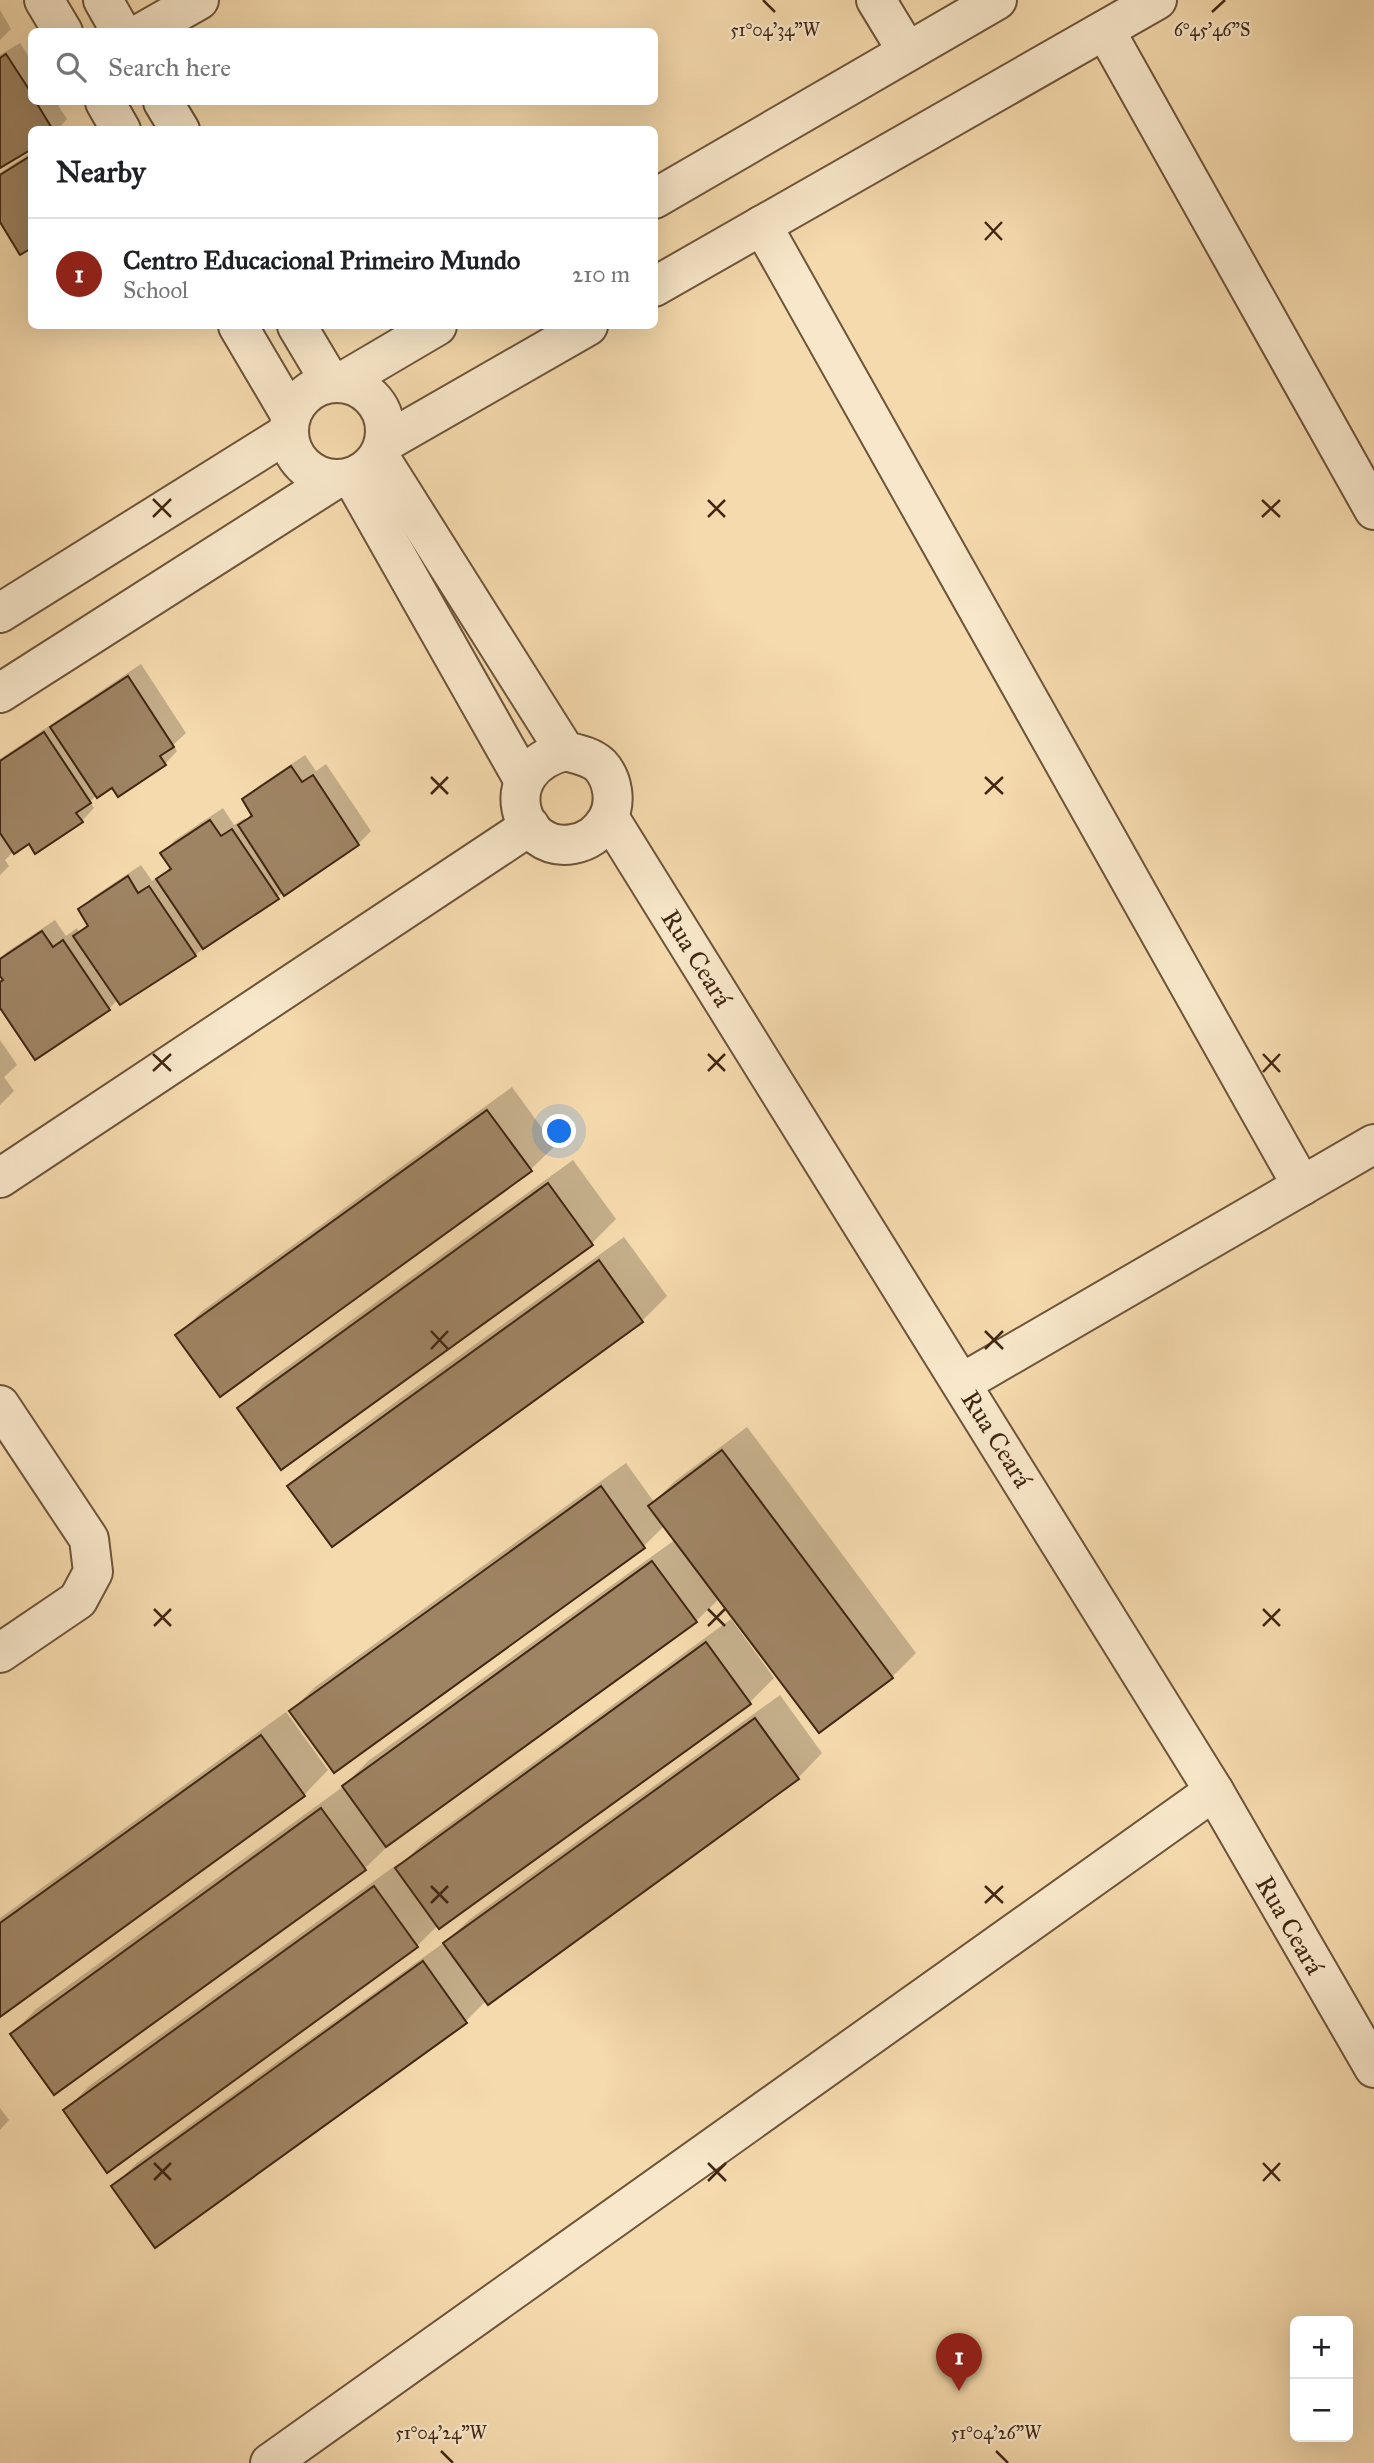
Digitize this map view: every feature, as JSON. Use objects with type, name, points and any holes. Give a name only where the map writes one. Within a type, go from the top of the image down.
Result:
[{"type":"street","points":[[44,0],[61,28]]},
{"type":"street","points":[[103,0],[119,28]]},
{"type":"street","points":[[150,28],[199,0]]},
{"type":"street","points":[[876,0],[907,51]]},
{"type":"street","points":[[658,197],[997,0]]},
{"type":"street","points":[[658,285],[1157,0]]},
{"type":"street","points":[[1105,30],[1374,510]]},
{"type":"street","points":[[107,105],[119,126]]},
{"type":"street","points":[[165,105],[178,126]]},
{"type":"street","points":[[762,225],[1302,1186]]},
{"type":"street","points":[[240,329],[289,424],[292,451],[302,466],[316,476],[362,464],[386,429],[383,415],[366,392],[354,386],[335,383],[299,329]]},
{"type":"street","points":[[0,613],[289,424],[299,400],[314,388],[335,383],[433,329]]},
{"type":"street","points":[[0,694],[362,464],[583,329]]},
{"type":"street","points":[[362,464],[565,751]]},
{"type":"street","points":[[362,464],[524,781]]},
{"type":"street","points":[[565,751],[583,755],[599,765],[610,780],[613,799],[609,817],[599,832],[583,842],[565,845],[547,841],[530,826],[523,815],[520,798],[524,781],[534,766],[548,756],[565,751]]},
{"type":"street","name":"Rua Ceará","points":[[609,817],[1364,2031],[1374,2068]]},
{"type":"street","points":[[0,1178],[530,826]]},
{"type":"street","points":[[962,1383],[1374,1144]]},
{"type":"street","points":[[0,1405],[89,1539],[93,1572],[78,1600],[0,1653]]},
{"type":"street","points":[[270,2463],[1213,1791]]},
{"type":"building","points":[[6,54],[28,88],[28,105],[38,105],[51,126],[28,126],[28,151],[0,168],[0,58]]},
{"type":"building","points":[[28,158],[28,250],[20,255],[0,222],[0,175]]},
{"type":"building","points":[[128,676],[174,747],[160,756],[166,765],[118,797],[112,788],[97,798],[50,727]]},
{"type":"building","points":[[44,732],[91,803],[76,813],[83,822],[35,854],[29,844],[14,854],[0,833],[0,761]]},
{"type":"building","points":[[291,766],[302,782],[313,775],[359,845],[284,896],[238,825],[252,816],[242,799]]},
{"type":"building","points":[[210,820],[221,836],[232,829],[279,899],[203,949],[156,879],[171,869],[160,853]]},
{"type":"building","points":[[128,876],[138,893],[149,886],[196,956],[120,1005],[73,936],[88,926],[78,909]]},
{"type":"building","points":[[42,931],[53,947],[63,940],[110,1010],[35,1060],[0,1008],[0,982],[3,980],[0,976],[0,959]]},
{"type":"building","points":[[487,1110],[532,1171],[220,1397],[175,1335]]},
{"type":"building","points":[[548,1183],[593,1245],[281,1470],[237,1408]]},
{"type":"building","points":[[599,1260],[643,1322],[332,1547],[287,1486]]},
{"type":"building","points":[[722,1450],[893,1678],[819,1733],[648,1506]]},
{"type":"building","points":[[601,1486],[645,1548],[334,1773],[289,1711]]},
{"type":"building","points":[[652,1561],[697,1622],[386,1847],[342,1786]]},
{"type":"building","points":[[706,1642],[751,1704],[439,1929],[395,1868]]},
{"type":"building","points":[[755,1718],[799,1779],[488,2005],[443,1943]]},
{"type":"building","points":[[261,1735],[305,1796],[0,2017],[0,1923]]},
{"type":"building","points":[[321,1808],[366,1870],[54,2095],[10,2034]]},
{"type":"building","points":[[374,1886],[418,1947],[107,2173],[63,2110]]},
{"type":"building","points":[[423,1961],[467,2023],[155,2248],[111,2186]]},
{"type":"place","name":"Centro Educacional Primeiro Mundo","points":[[959,2391]]}]
